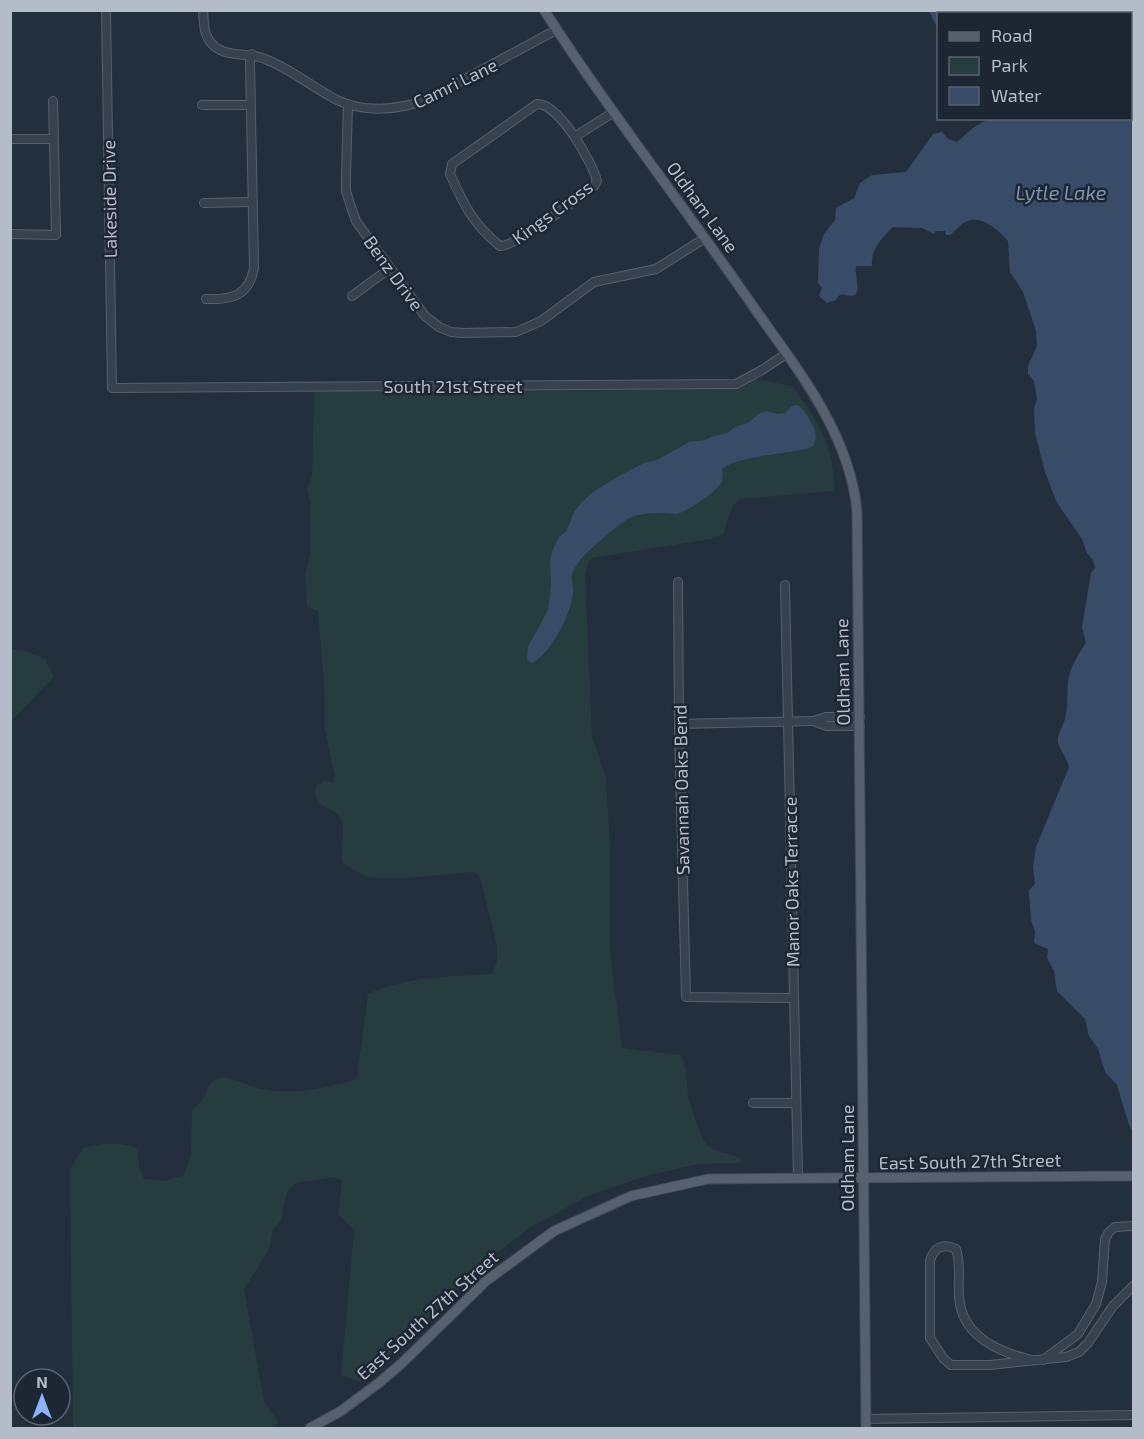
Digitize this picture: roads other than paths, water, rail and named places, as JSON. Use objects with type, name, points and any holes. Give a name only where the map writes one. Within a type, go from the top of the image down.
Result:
[{"type":"main road","name":"Oldham Lane","points":[[544,10],[825,411],[845,454],[853,480],[857,511],[860,721],[866,1424]]},
{"type":"main road","name":"East South 27th Street","points":[[310,1428],[341,1411],[380,1382],[486,1281],[554,1231],[631,1196],[708,1179],[1134,1176]]},
{"type":"street","name":"Lakeside Drive","points":[[106,10],[112,388]]},
{"type":"street","name":"Camri Lane","points":[[204,10],[204,27],[212,45],[221,51],[252,54],[278,65],[338,101],[376,109],[410,106],[418,103],[456,85],[556,30]]},
{"type":"street","points":[[206,299],[223,300],[243,291],[250,285],[254,268],[250,105],[252,54]]},
{"type":"street","points":[[10,234],[56,236],[53,101]]},
{"type":"street","name":"Benz Drive","points":[[348,104],[346,191],[356,221],[425,316],[439,327],[463,333],[516,332],[541,321],[594,282],[656,269],[705,238]]},
{"type":"street","name":"Kings Cross","points":[[537,104],[547,106],[576,136],[597,182],[524,237],[509,245],[500,246],[473,220],[465,208],[450,174],[452,164],[537,104]]},
{"type":"street","points":[[202,105],[250,105]]},
{"type":"street","points":[[576,136],[614,112]]},
{"type":"street","points":[[10,139],[53,139]]},
{"type":"street","points":[[204,203],[252,202]]},
{"type":"street","points":[[351,296],[390,268]]},
{"type":"street","name":"South 21st Street","points":[[112,388],[736,384],[786,354]]},
{"type":"street","name":"Savannah Oaks Bend","points":[[678,582],[686,998],[794,998]]},
{"type":"street","name":"Manor Oaks Terracce","points":[[785,585],[798,1178]]},
{"type":"street","points":[[679,724],[813,722],[826,717],[860,721]]},
{"type":"street","points":[[753,1103],[796,1103]]},
{"type":"street","points":[[1043,1360],[1078,1334],[1096,1304],[1102,1282],[1105,1239],[1109,1232],[1115,1227],[1134,1226]]},
{"type":"street","points":[[1032,1360],[1010,1355],[994,1348],[972,1329],[964,1319],[960,1305],[959,1257],[956,1249],[947,1245],[933,1252],[930,1261],[930,1338],[943,1358],[951,1365],[990,1365],[1043,1360],[1066,1357],[1078,1352],[1088,1344],[1110,1311],[1134,1285]]},
{"type":"street","points":[[1096,1304],[1110,1311]]},
{"type":"street","points":[[1066,1357],[1067,1342]]},
{"type":"street","points":[[866,1424],[1134,1415]]},
{"type":"water","name":"Lytle Lake","points":[[929,11],[1133,11],[1133,1132],[1117,1085],[1105,1072],[1098,1049],[1089,1036],[1085,1019],[1057,991],[1054,971],[1047,958],[1048,949],[1034,943],[1035,931],[1031,920],[1029,890],[1035,884],[1033,867],[1036,847],[1069,767],[1058,744],[1058,739],[1066,714],[1071,671],[1086,643],[1082,627],[1091,573],[1095,568],[1082,539],[1057,503],[1045,472],[1035,433],[1034,409],[1037,399],[1034,381],[1028,374],[1028,366],[1037,346],[1036,331],[1023,292],[1010,272],[1008,241],[993,227],[980,220],[967,221],[950,235],[946,235],[945,231],[936,231],[934,234],[922,228],[893,227],[875,250],[872,266],[856,266],[857,292],[855,295],[840,295],[836,300],[827,303],[819,296],[822,288],[818,283],[819,249],[824,234],[835,220],[836,208],[854,198],[860,183],[872,175],[906,172],[933,134],[942,132],[948,139],[957,142],[986,120],[1132,120],[1132,12],[937,12],[937,27]]},
{"type":"water","points":[[798,405],[814,428],[816,437],[813,446],[731,464],[722,469],[722,479],[718,487],[687,510],[676,514],[639,515],[619,525],[579,562],[572,575],[571,602],[559,632],[539,658],[532,663],[527,660],[528,647],[548,610],[552,552],[582,502],[593,492],[619,476],[644,463],[657,460],[689,442],[706,440],[727,433],[737,426],[748,423],[760,413],[767,411],[785,413],[792,406]]}]
